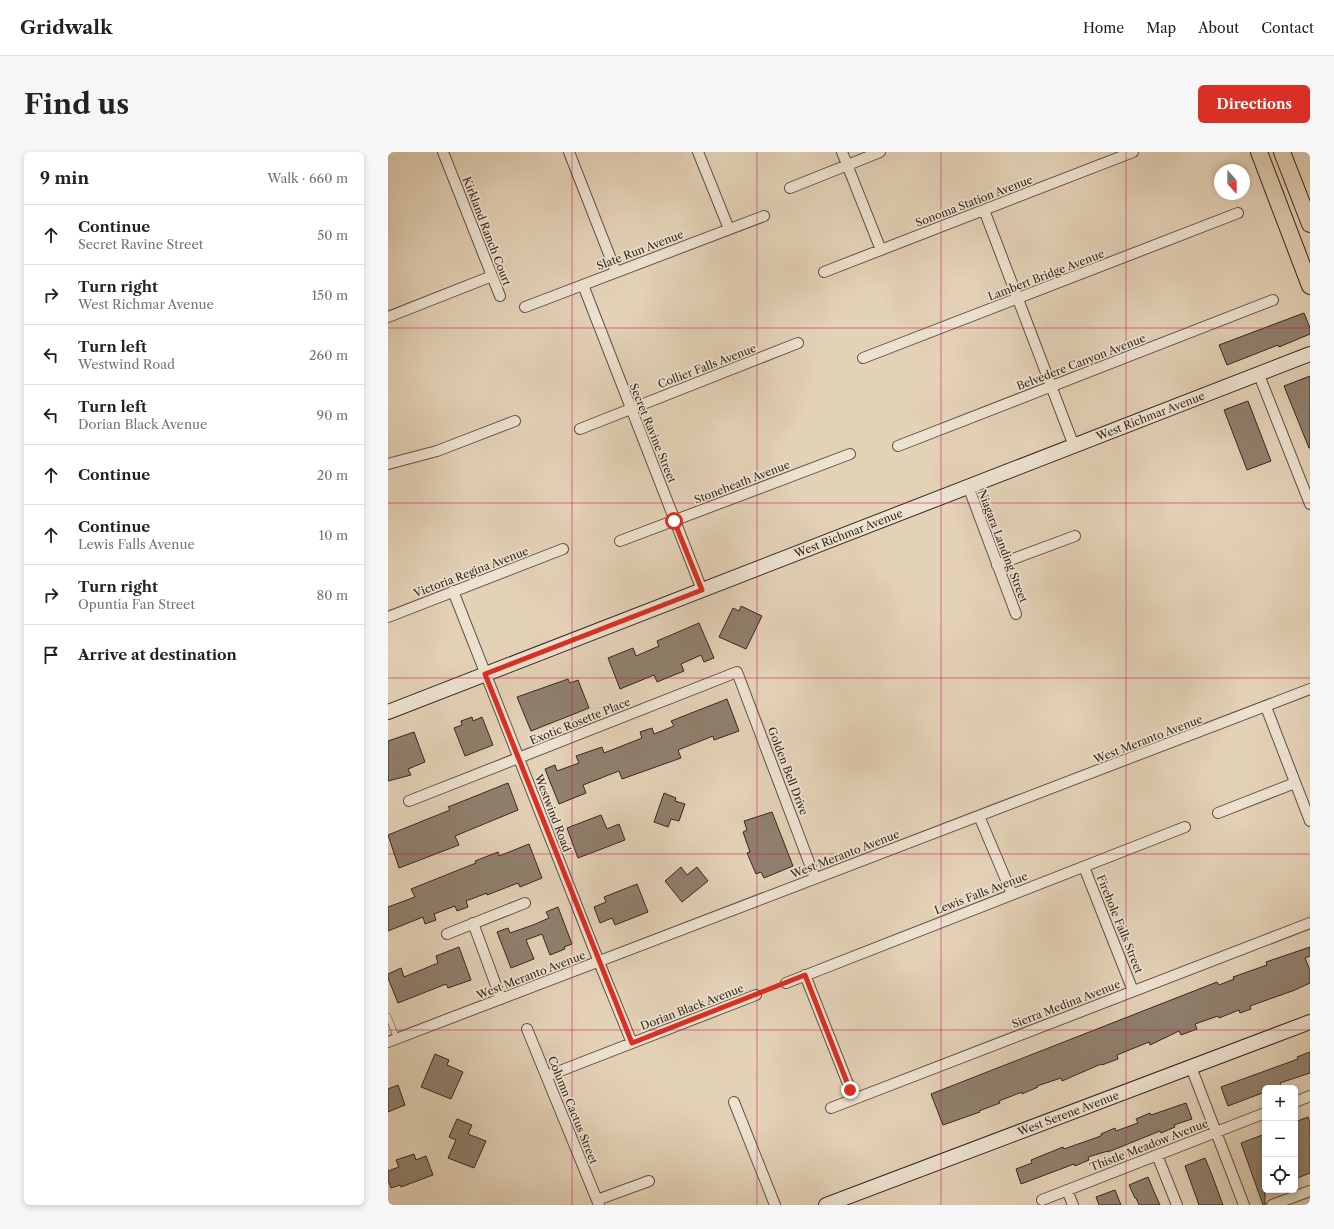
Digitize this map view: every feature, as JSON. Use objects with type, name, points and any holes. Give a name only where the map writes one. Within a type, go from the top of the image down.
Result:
[{"type":"main road","points":[[1259,152],[1310,286]]},
{"type":"main road","points":[[1282,152],[1310,224]]},
{"type":"street","name":"Kirkland Ranch Court","points":[[443,152],[500,296]]},
{"type":"street","points":[[569,152],[616,272]]},
{"type":"street","points":[[698,152],[729,229]]},
{"type":"street","points":[[842,152],[881,250]]},
{"type":"street","points":[[790,188],[880,152]]},
{"type":"street","name":"Sonoma Station Avenue","points":[[824,272],[1133,152]]},
{"type":"street","points":[[984,210],[1074,446]]},
{"type":"street","name":"Lambert Bridge Avenue","points":[[863,358],[1238,213]]},
{"type":"street","name":"Slate Run Avenue","points":[[525,307],[764,216]]},
{"type":"street","points":[[388,317],[492,276]]},
{"type":"street","name":"Secret Ravine Street","points":[[583,285],[630,409],[702,590]]},
{"type":"street","name":"Belvedere Canyon Avenue","points":[[898,446],[1273,300]]},
{"type":"street","name":"Collier Falls Avenue","points":[[580,429],[798,343]]},
{"type":"street","name":"West Richmar Avenue","points":[[388,712],[1310,354]]},
{"type":"street","points":[[1259,375],[1310,504]]},
{"type":"street","points":[[388,464],[437,451],[515,421]]},
{"type":"street","name":"Stoneheath Avenue","points":[[620,541],[850,454]]},
{"type":"street","name":"Niagara Landing Street","points":[[968,486],[1016,614]]},
{"type":"street","points":[[998,565],[1075,536]]},
{"type":"street","name":"Victoria Regina Avenue","points":[[388,617],[563,549]]},
{"type":"street","name":"Westwind Road","points":[[453,591],[632,1043]]},
{"type":"street","name":"Exotic Rosette Place","points":[[409,801],[737,672]]},
{"type":"street","name":"Golden Bell Drive","points":[[737,672],[815,878]]},
{"type":"street","name":"West Meranto Avenue","points":[[392,1040],[1310,689]]},
{"type":"street","points":[[1266,707],[1310,821]]},
{"type":"street","points":[[1218,813],[1295,783]]},
{"type":"street","points":[[980,816],[1012,894]]},
{"type":"street","name":"Lewis Falls Avenue","points":[[786,982],[1185,827]]},
{"type":"street","name":"Firehole Falls Street","points":[[1084,867],[1133,991]]},
{"type":"street","points":[[447,934],[526,903]]},
{"type":"street","points":[[473,923],[501,999]]},
{"type":"street","name":"Sierra Medina Avenue","points":[[831,1108],[1310,923]]},
{"type":"street","points":[[805,975],[854,1099]]},
{"type":"street","name":"Dorian Black Avenue","points":[[547,1076],[756,994]]},
{"type":"street","name":"West Serene Avenue","points":[[826,1205],[1310,1022]]},
{"type":"street","name":"Column Cactus Street","points":[[527,1029],[598,1203],[649,1180]]},
{"type":"street","points":[[1191,1067],[1244,1205]]},
{"type":"street","points":[[1298,1101],[1310,1096]]},
{"type":"street","points":[[734,1102],[775,1205]]},
{"type":"street","name":"Thistle Meadow Avenue","points":[[1042,1200],[1262,1115]]},
{"type":"street","points":[[1157,1155],[1177,1205]]},
{"type":"street","points":[[1067,1190],[1073,1205]]},
{"type":"street","points":[[1272,1205],[1310,1191]]},
{"type":"lane","points":[[388,1016],[392,1040]]},
{"type":"path","points":[[756,994],[786,982]]},
{"type":"building","points":[[1304,313],[1310,328],[1310,334],[1279,347],[1278,345],[1227,365],[1219,345]]},
{"type":"building","points":[[1310,376],[1310,448],[1309,448],[1284,386]]},
{"type":"building","points":[[1248,401],[1271,461],[1247,470],[1224,410]]},
{"type":"building","points":[[741,606],[762,616],[746,649],[719,637],[733,608],[739,611]]},
{"type":"building","points":[[699,623],[714,658],[704,662],[701,655],[681,664],[684,671],[657,682],[654,675],[620,689],[608,658],[633,648],[636,656],[659,646],[657,641]]},
{"type":"building","points":[[568,679],[570,683],[578,680],[589,708],[531,731],[517,697]]},
{"type":"building","points":[[727,699],[739,731],[714,740],[713,736],[678,750],[681,758],[622,779],[619,771],[583,785],[586,793],[559,804],[545,769],[555,765],[557,771],[579,763],[576,756],[602,747],[604,753],[642,738],[640,732],[652,728],[654,734],[674,726],[671,721]]},
{"type":"building","points":[[472,717],[473,721],[482,717],[493,745],[465,756],[454,728],[462,725],[461,721]]},
{"type":"building","points":[[414,732],[425,762],[408,769],[411,775],[388,781],[388,741]]},
{"type":"building","points":[[508,783],[518,810],[455,836],[459,845],[399,868],[388,835],[450,810],[448,807]]},
{"type":"building","points":[[664,793],[676,798],[675,801],[685,804],[679,821],[671,819],[668,827],[654,822]]},
{"type":"building","points":[[772,812],[793,866],[764,878],[761,872],[756,874],[747,853],[750,852],[743,832],[747,830],[744,821]]},
{"type":"building","points":[[601,815],[607,829],[619,824],[625,840],[578,858],[567,828]]},
{"type":"building","points":[[529,844],[542,878],[520,887],[518,883],[466,901],[468,907],[457,911],[455,906],[434,914],[436,920],[425,924],[423,917],[388,931],[388,907],[415,897],[411,889],[476,863],[475,861],[498,852],[499,856]]},
{"type":"building","points":[[681,867],[687,875],[697,867],[708,881],[682,902],[665,881]]},
{"type":"building","points":[[637,884],[648,912],[615,925],[612,918],[600,923],[594,907],[606,902],[604,897]]},
{"type":"building","points":[[558,907],[572,944],[564,947],[565,949],[550,955],[542,934],[526,940],[534,959],[511,968],[497,932],[508,928],[510,933],[533,925],[549,918],[546,912]]},
{"type":"building","points":[[459,947],[471,980],[448,988],[446,984],[398,1003],[388,978],[388,974],[401,968],[404,977],[438,963],[436,956]]},
{"type":"building","points":[[1310,947],[1310,956],[1305,958],[1310,970],[1310,983],[1250,1006],[1251,1009],[1240,1013],[1239,1010],[1219,1018],[1218,1016],[1195,1024],[1197,1029],[1181,1035],[1179,1031],[1150,1045],[1149,1042],[1117,1055],[1118,1059],[1102,1065],[1101,1064],[1062,1081],[1061,1078],[1037,1086],[1038,1087],[1022,1094],[1022,1092],[999,1101],[1000,1103],[979,1111],[980,1112],[943,1125],[931,1094],[1217,982],[1219,985],[1234,979],[1233,977],[1267,965],[1266,962]]},
{"type":"building","points":[[1310,1052],[1310,1073],[1280,1083],[1281,1085],[1262,1085],[1262,1093],[1228,1106],[1221,1087],[1298,1059],[1297,1057]]},
{"type":"building","points":[[435,1054],[449,1060],[447,1065],[463,1072],[451,1099],[421,1087]]},
{"type":"building","points":[[398,1085],[405,1105],[388,1112],[388,1089]]},
{"type":"building","points":[[1186,1103],[1192,1119],[1174,1125],[1175,1127],[1161,1133],[1160,1131],[1108,1152],[1088,1157],[1089,1160],[1075,1166],[1074,1164],[1021,1184],[1016,1169],[1032,1163],[1031,1160],[1063,1147],[1064,1149],[1101,1136],[1101,1134],[1115,1128],[1116,1131],[1138,1123],[1136,1119],[1150,1113],[1151,1115]]},
{"type":"building","points":[[1308,1117],[1310,1122],[1310,1173],[1298,1178],[1298,1121]]},
{"type":"building","points":[[457,1119],[472,1125],[468,1134],[486,1141],[474,1168],[448,1158],[456,1140],[449,1137]]},
{"type":"building","points":[[1262,1135],[1262,1193],[1265,1193],[1265,1205],[1263,1205],[1241,1143]]},
{"type":"building","points":[[414,1154],[416,1160],[426,1156],[433,1175],[401,1187],[400,1185],[391,1188],[388,1180],[388,1171],[399,1167],[396,1160]]},
{"type":"building","points":[[1205,1158],[1223,1205],[1199,1205],[1185,1166]]},
{"type":"building","points":[[1148,1177],[1160,1205],[1139,1205],[1129,1185]]},
{"type":"building","points":[[1115,1190],[1121,1205],[1099,1205],[1096,1197]]},
{"type":"route","points":[[674,521],[702,590],[485,674],[632,1043],[805,975],[850,1090]]}]
